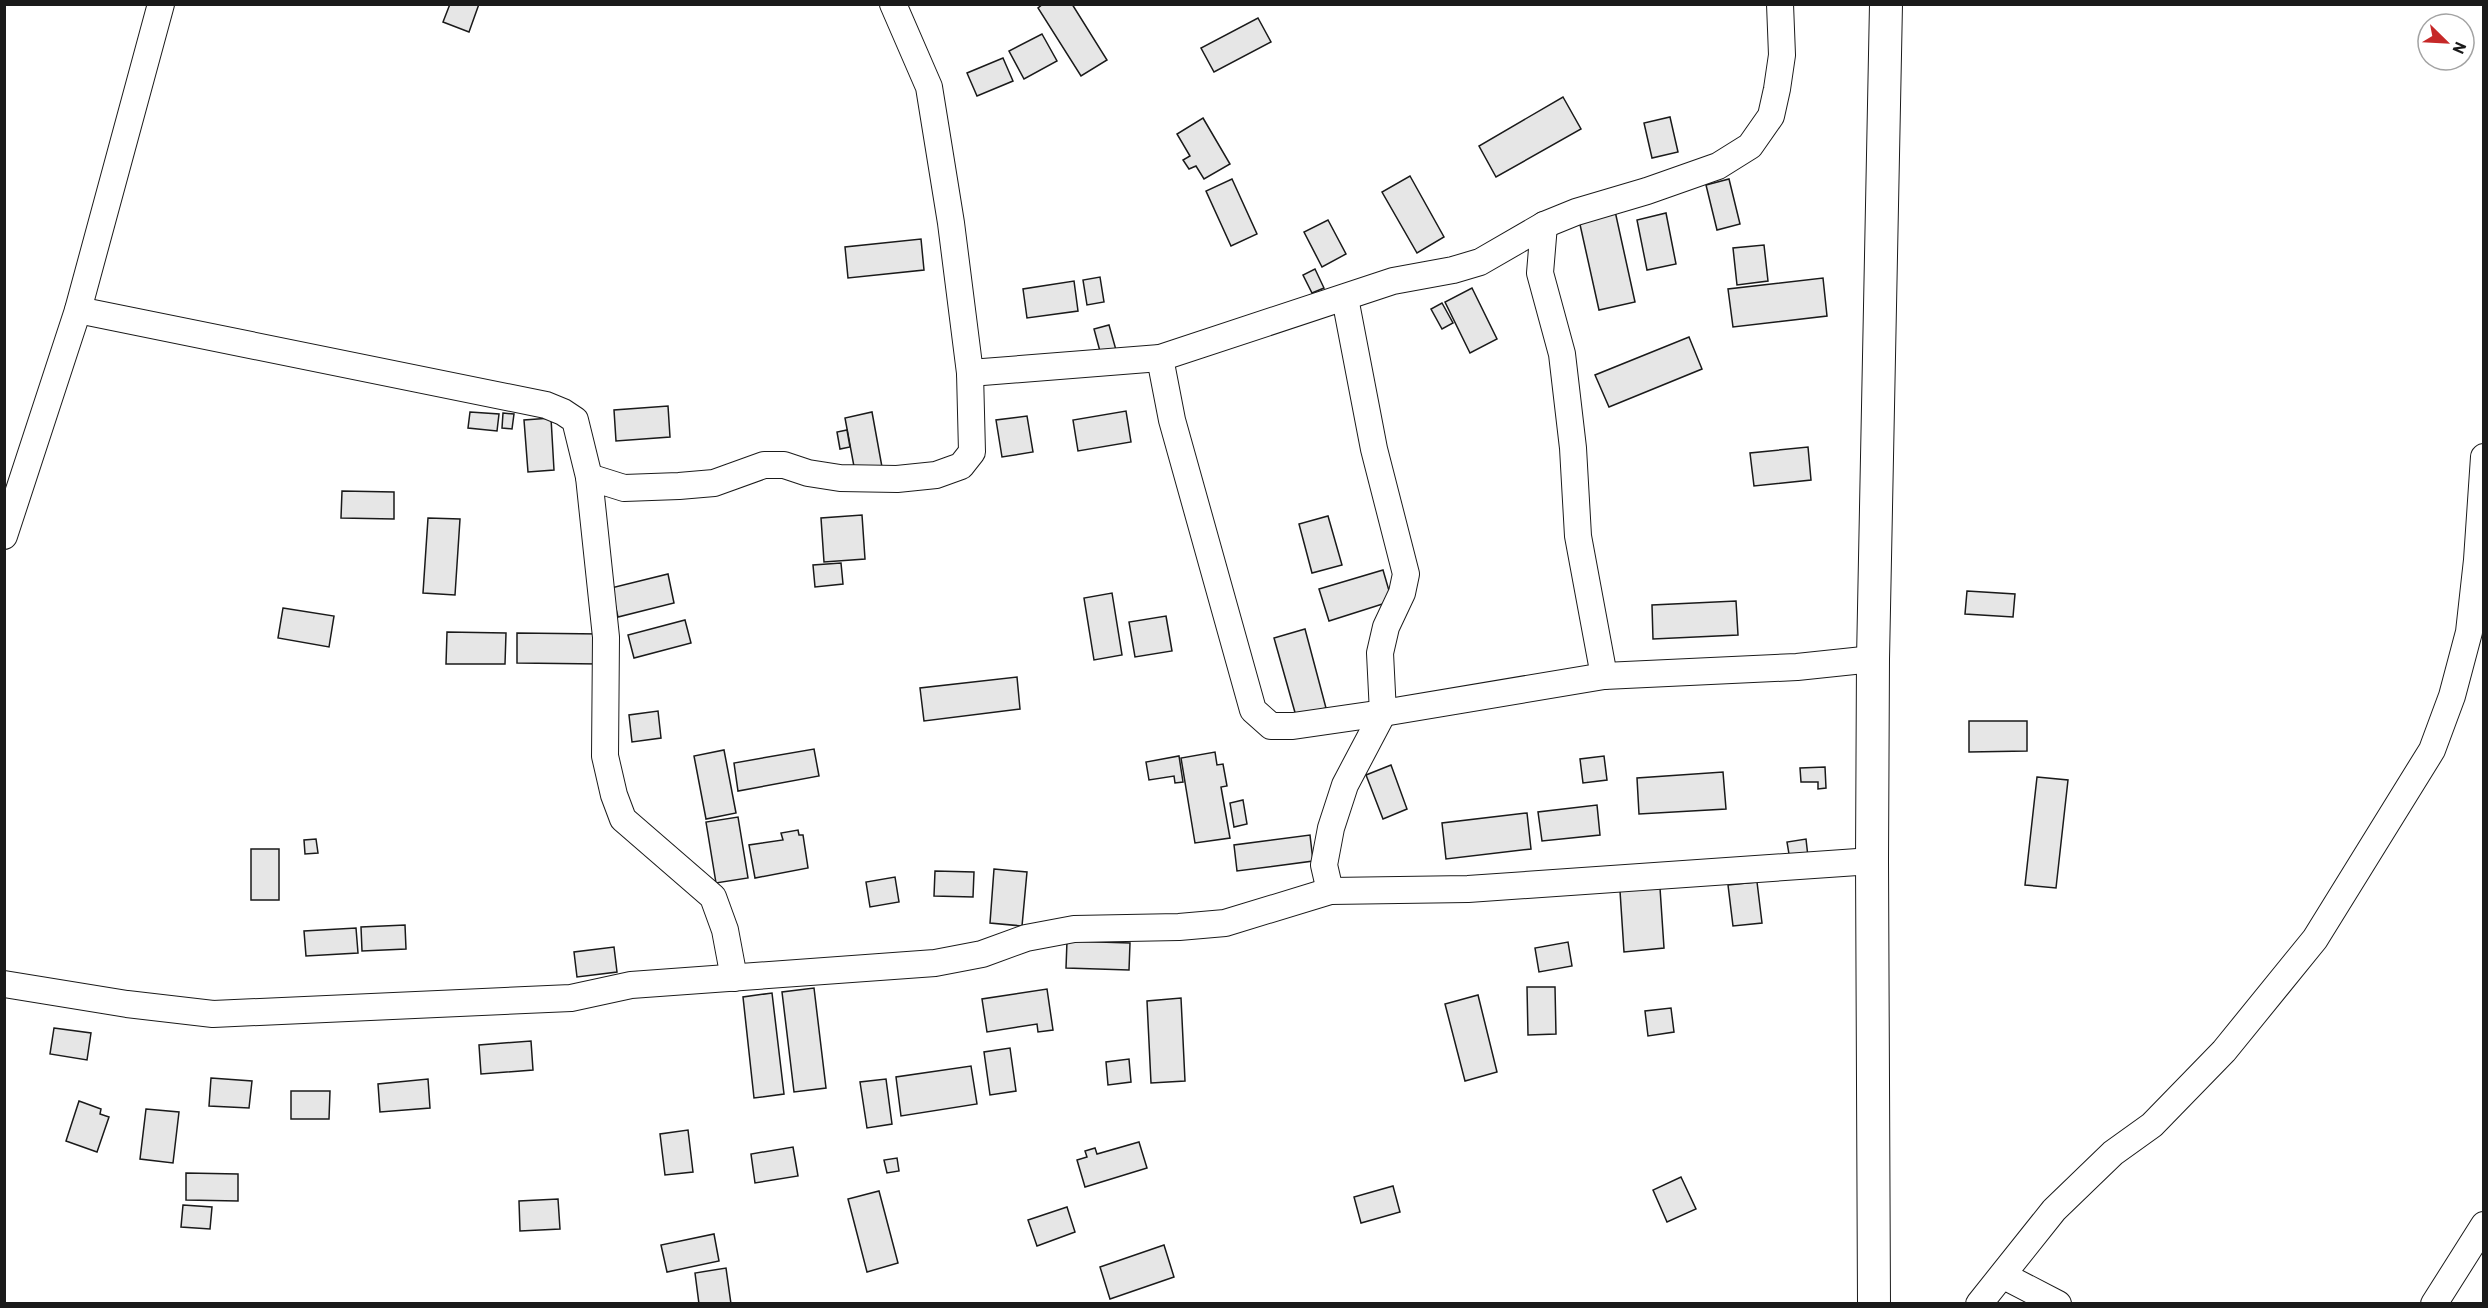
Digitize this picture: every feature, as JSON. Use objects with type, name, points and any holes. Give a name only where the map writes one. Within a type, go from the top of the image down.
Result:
[{"type":"main road","points":[[1874,1304],[1872,861],[1886,4]]},
{"type":"street","points":[[4,536],[78,310],[161,4]]},
{"type":"street","points":[[589,477],[624,488],[714,483],[764,465],[784,465],[808,473],[840,478],[897,479],[936,475],[962,466],[972,452],[970,373],[951,223],[929,87],[893,4]]},
{"type":"street","points":[[970,373],[1161,358],[1393,281],[1454,270],[1480,262],[1544,225],[1576,212],[1647,192],[1718,166],[1750,146],[1771,116],[1782,55],[1780,4]]},
{"type":"street","points":[[1544,225],[1540,273],[1562,354],[1573,448],[1578,536],[1604,676]]},
{"type":"street","points":[[1330,891],[1324,865],[1331,828],[1345,784],[1383,713],[1380,653],[1386,627],[1402,593],[1406,573],[1374,450],[1345,298]]},
{"type":"street","points":[[78,310],[546,405],[575,420],[589,477],[606,637],[605,756],[614,795],[622,819],[713,897],[725,930],[734,978]]},
{"type":"street","points":[[1161,358],[1172,420],[1253,710],[1271,726],[1293,726],[1383,713],[1604,676],[1797,667],[1874,659]]},
{"type":"street","points":[[1979,1304],[2004,1276],[2054,1210],[2114,1153],[2152,1125],[2239,1033],[2315,939],[2432,750],[2452,696],[2469,632],[2477,560],[2484,457]]},
{"type":"street","points":[[592,515],[624,488]]},
{"type":"street","points":[[4,984],[127,1004],[213,1014],[571,998],[631,985],[935,963],[982,954],[1026,938],[1074,929],[1179,927],[1225,923],[1330,891],[1468,889],[1872,861]]},
{"type":"street","points":[[2434,1304],[2484,1225]]},
{"type":"street","points":[[2004,1276],[2058,1304]]},
{"type":"building","points":[[450,4],[479,4],[469,32],[443,22]]},
{"type":"building","points":[[1043,4],[1072,4],[1107,60],[1081,76],[1038,8]]},
{"type":"building","points":[[1258,18],[1271,42],[1214,72],[1201,48]]},
{"type":"building","points":[[1042,34],[1057,61],[1024,79],[1009,51]]},
{"type":"building","points":[[1003,58],[1013,81],[977,96],[967,73]]},
{"type":"building","points":[[1563,97],[1581,129],[1496,177],[1479,146]]},
{"type":"building","points":[[1670,117],[1678,152],[1652,158],[1644,123]]},
{"type":"building","points":[[1203,118],[1230,164],[1204,179],[1196,166],[1189,169],[1183,160],[1190,156],[1177,134]]},
{"type":"building","points":[[1410,176],[1444,237],[1417,253],[1382,192]]},
{"type":"building","points":[[1232,179],[1257,234],[1231,246],[1206,191]]},
{"type":"building","points":[[1729,179],[1740,224],[1717,230],[1706,185]]},
{"type":"building","points":[[1615,211],[1635,302],[1599,310],[1579,220]]},
{"type":"building","points":[[1666,213],[1676,264],[1647,270],[1637,220]]},
{"type":"building","points":[[1328,220],[1346,254],[1322,267],[1304,232]]},
{"type":"building","points":[[921,239],[924,270],[848,278],[845,247]]},
{"type":"building","points":[[1764,245],[1768,281],[1737,285],[1733,248]]},
{"type":"building","points":[[1315,269],[1324,288],[1312,293],[1303,275]]},
{"type":"building","points":[[1100,277],[1104,302],[1087,305],[1083,280]]},
{"type":"building","points":[[1823,278],[1827,316],[1733,327],[1728,289]]},
{"type":"building","points":[[1074,281],[1078,311],[1027,318],[1023,289]]},
{"type":"building","points":[[1472,288],[1497,339],[1470,353],[1445,302]]},
{"type":"building","points":[[1442,303],[1453,323],[1442,329],[1431,309]]},
{"type":"building","points":[[1109,325],[1116,350],[1101,355],[1094,329]]},
{"type":"building","points":[[1689,337],[1702,369],[1609,407],[1595,375]]},
{"type":"building","points":[[668,406],[670,437],[616,441],[614,410]]},
{"type":"building","points":[[1126,411],[1131,442],[1078,451],[1073,420]]},
{"type":"building","points":[[470,412],[499,414],[497,431],[468,428]]},
{"type":"building","points":[[872,412],[882,467],[855,472],[845,418]]},
{"type":"building","points":[[503,413],[514,414],[512,429],[502,428]]},
{"type":"building","points":[[1027,416],[1033,452],[1002,457],[996,420]]},
{"type":"building","points":[[551,418],[554,470],[528,472],[524,420]]},
{"type":"building","points":[[847,430],[850,447],[840,449],[837,432]]},
{"type":"building","points":[[1808,447],[1811,480],[1754,486],[1750,453]]},
{"type":"building","points":[[342,491],[394,492],[394,519],[341,518]]},
{"type":"building","points":[[862,515],[865,559],[824,562],[821,518]]},
{"type":"building","points":[[1328,516],[1342,565],[1312,573],[1299,524]]},
{"type":"building","points":[[428,518],[460,519],[455,595],[423,593]]},
{"type":"building","points":[[841,563],[843,584],[815,587],[813,565]]},
{"type":"building","points":[[1383,570],[1392,601],[1329,621],[1319,589]]},
{"type":"building","points":[[668,574],[674,603],[618,617],[611,588]]},
{"type":"building","points":[[1967,591],[2015,594],[2013,617],[1965,614]]},
{"type":"building","points":[[1112,593],[1122,655],[1094,660],[1084,598]]},
{"type":"building","points":[[1736,601],[1738,635],[1653,639],[1652,605]]},
{"type":"building","points":[[283,608],[334,616],[329,647],[278,638]]},
{"type":"building","points":[[1166,616],[1172,651],[1135,657],[1129,622]]},
{"type":"building","points":[[685,620],[691,643],[634,658],[628,635]]},
{"type":"building","points":[[1305,629],[1326,708],[1296,716],[1274,638]]},
{"type":"building","points":[[447,632],[506,633],[505,664],[446,664]]},
{"type":"building","points":[[517,633],[601,634],[600,664],[517,663]]},
{"type":"building","points":[[1017,677],[1020,709],[924,721],[920,688]]},
{"type":"building","points":[[658,711],[661,738],[632,742],[629,715]]},
{"type":"building","points":[[1969,721],[2027,721],[2027,751],[1969,752]]},
{"type":"building","points":[[814,749],[819,776],[738,791],[734,763]]},
{"type":"building","points":[[724,750],[736,813],[706,819],[694,756]]},
{"type":"building","points":[[1215,752],[1217,765],[1223,764],[1227,786],[1221,787],[1230,838],[1195,843],[1181,758]]},
{"type":"building","points":[[1179,756],[1183,782],[1175,783],[1174,776],[1149,780],[1146,762]]},
{"type":"building","points":[[1604,756],[1607,780],[1583,783],[1580,759]]},
{"type":"building","points":[[1391,765],[1407,809],[1383,819],[1366,775]]},
{"type":"building","points":[[1825,767],[1826,788],[1818,789],[1818,782],[1801,782],[1800,768]]},
{"type":"building","points":[[1723,772],[1726,809],[1639,814],[1637,778]]},
{"type":"building","points":[[2037,777],[2068,780],[2056,888],[2025,885]]},
{"type":"building","points":[[1243,800],[1247,824],[1234,827],[1230,803]]},
{"type":"building","points":[[1597,805],[1600,835],[1542,841],[1538,812]]},
{"type":"building","points":[[1527,813],[1531,849],[1446,859],[1442,823]]},
{"type":"building","points":[[738,817],[748,878],[716,883],[706,822]]},
{"type":"building","points":[[798,830],[799,835],[803,835],[808,868],[755,878],[749,845],[783,840],[781,833]]},
{"type":"building","points":[[1310,835],[1313,861],[1237,871],[1234,845]]},
{"type":"building","points":[[316,839],[318,853],[305,854],[304,840]]},
{"type":"building","points":[[1806,839],[1808,857],[1790,860],[1787,842]]},
{"type":"building","points":[[251,849],[279,849],[279,900],[251,900]]},
{"type":"building","points":[[994,869],[1027,872],[1022,926],[990,923]]},
{"type":"building","points":[[935,871],[974,872],[973,897],[934,896]]},
{"type":"building","points":[[895,877],[899,902],[870,907],[866,882]]},
{"type":"building","points":[[1757,882],[1762,923],[1733,926],[1728,885]]},
{"type":"building","points":[[1660,888],[1664,948],[1624,952],[1620,891]]},
{"type":"building","points":[[405,925],[406,949],[362,951],[361,927]]},
{"type":"building","points":[[356,928],[358,953],[306,956],[304,931]]},
{"type":"building","points":[[1067,941],[1130,943],[1129,970],[1066,968]]},
{"type":"building","points":[[1568,942],[1572,966],[1539,972],[1535,948]]},
{"type":"building","points":[[614,947],[617,972],[577,977],[574,952]]},
{"type":"building","points":[[1527,987],[1555,987],[1556,1034],[1528,1035]]},
{"type":"building","points":[[814,988],[826,1088],[794,1092],[782,992]]},
{"type":"building","points":[[1047,989],[1053,1030],[1038,1032],[1037,1024],[987,1032],[982,999]]},
{"type":"building","points":[[772,993],[784,1094],[754,1098],[743,997]]},
{"type":"building","points":[[1478,995],[1497,1072],[1465,1081],[1445,1004]]},
{"type":"building","points":[[1181,998],[1185,1081],[1151,1083],[1147,1001]]},
{"type":"building","points":[[1671,1008],[1674,1032],[1648,1036],[1645,1011]]},
{"type":"building","points":[[54,1028],[91,1033],[87,1060],[50,1054]]},
{"type":"building","points":[[531,1041],[533,1070],[481,1074],[479,1045]]},
{"type":"building","points":[[1010,1048],[1016,1091],[990,1095],[984,1052]]},
{"type":"building","points":[[1129,1059],[1131,1082],[1108,1085],[1106,1062]]},
{"type":"building","points":[[971,1066],[977,1104],[901,1116],[896,1077]]},
{"type":"building","points":[[211,1078],[252,1081],[249,1108],[209,1106]]},
{"type":"building","points":[[428,1079],[430,1108],[380,1112],[378,1084]]},
{"type":"building","points":[[886,1079],[892,1124],[867,1128],[860,1082]]},
{"type":"building","points":[[291,1091],[330,1091],[329,1119],[291,1119]]},
{"type":"building","points":[[79,1101],[101,1109],[100,1114],[109,1117],[97,1152],[66,1141]]},
{"type":"building","points":[[146,1109],[179,1112],[173,1163],[140,1159]]},
{"type":"building","points":[[688,1130],[693,1172],[665,1175],[660,1134]]},
{"type":"building","points":[[1139,1142],[1147,1168],[1085,1187],[1077,1160],[1087,1157],[1085,1151],[1095,1148],[1097,1154]]},
{"type":"building","points":[[793,1147],[798,1176],[755,1183],[751,1154]]},
{"type":"building","points":[[897,1158],[899,1171],[887,1173],[884,1160]]},
{"type":"building","points":[[186,1173],[238,1174],[238,1201],[186,1200]]},
{"type":"building","points":[[1681,1177],[1696,1209],[1667,1222],[1653,1190]]},
{"type":"building","points":[[1393,1186],[1400,1212],[1361,1223],[1354,1197]]},
{"type":"building","points":[[879,1191],[898,1263],[867,1272],[848,1199]]},
{"type":"building","points":[[558,1199],[560,1229],[520,1231],[519,1201]]},
{"type":"building","points":[[183,1205],[212,1207],[210,1229],[181,1227]]},
{"type":"building","points":[[1067,1207],[1075,1232],[1037,1246],[1028,1220]]},
{"type":"building","points":[[714,1234],[719,1261],[667,1272],[661,1245]]},
{"type":"building","points":[[1164,1245],[1174,1277],[1110,1299],[1100,1267]]},
{"type":"building","points":[[726,1268],[731,1304],[699,1304],[695,1273]]}]
